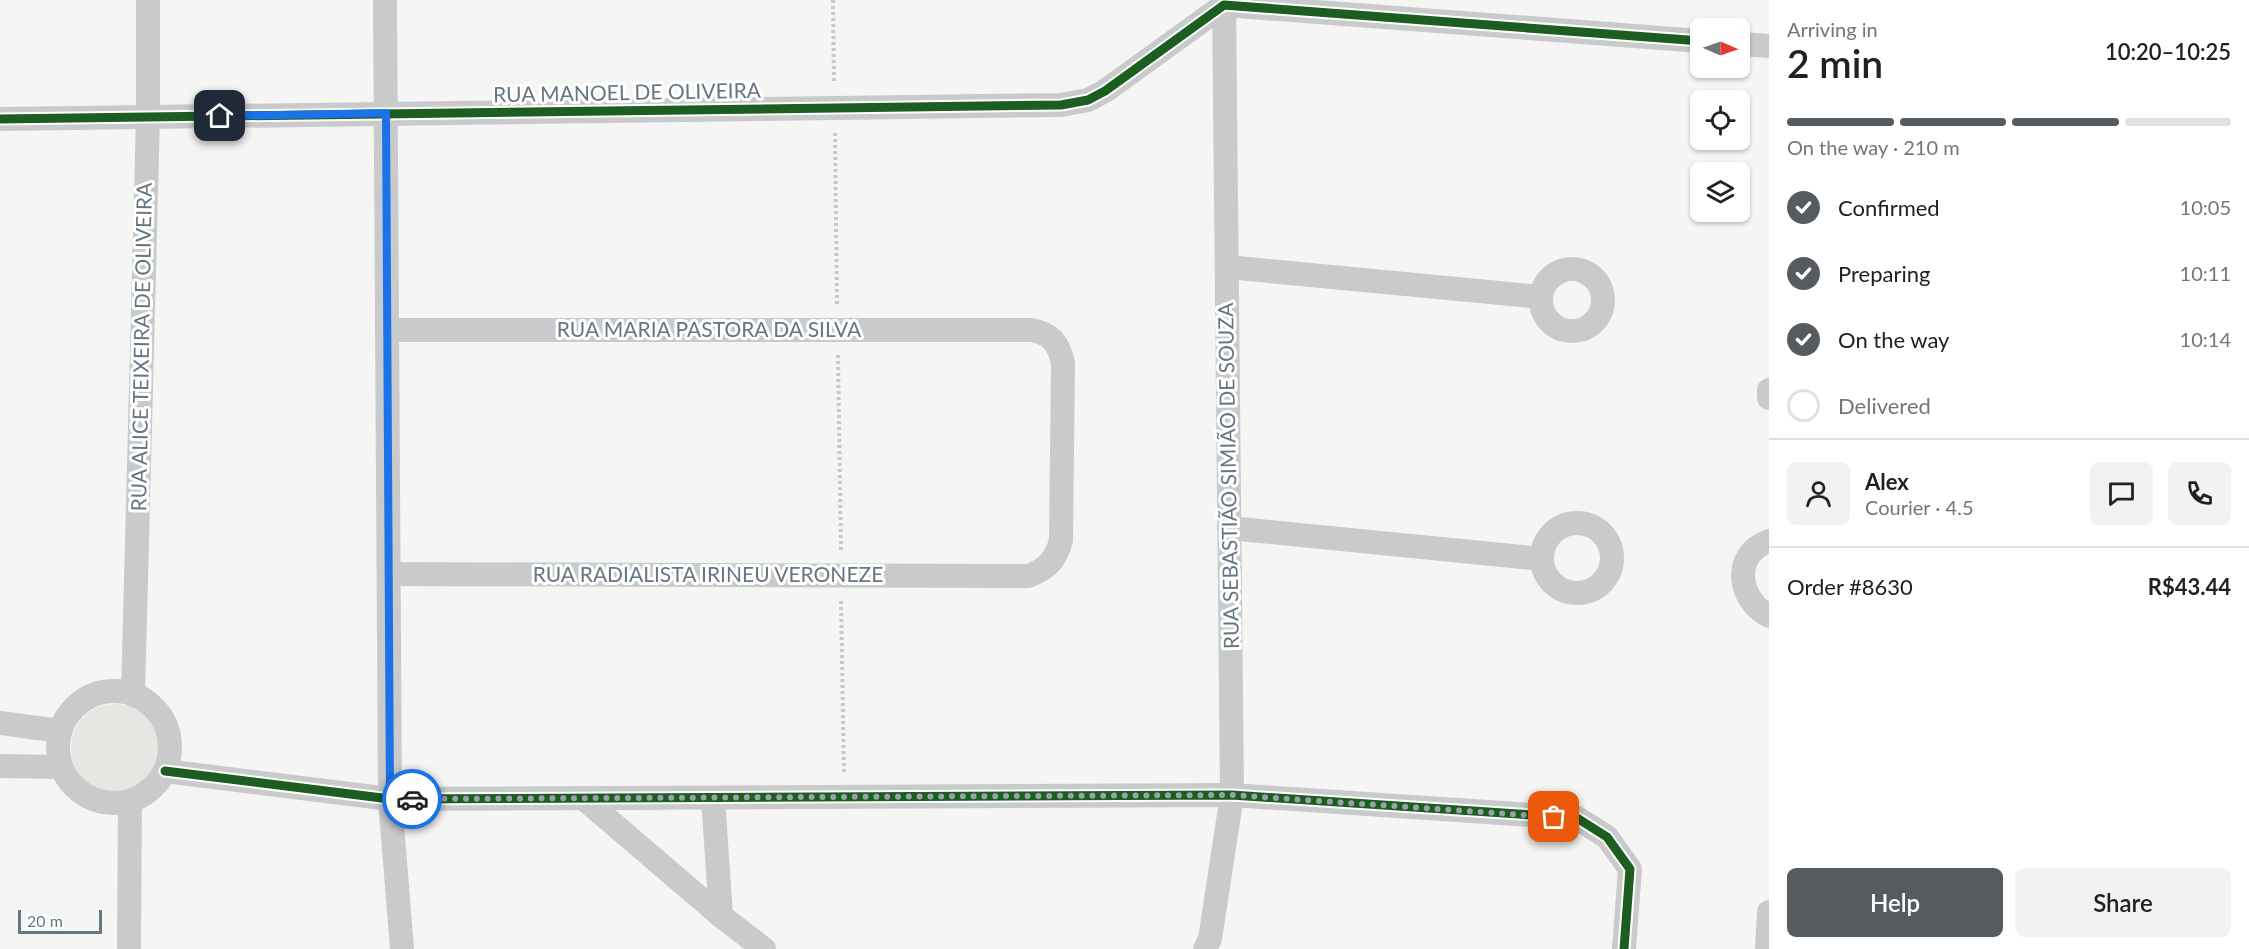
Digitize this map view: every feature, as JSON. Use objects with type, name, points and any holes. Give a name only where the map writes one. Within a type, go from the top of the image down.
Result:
[{"type":"street","name":"RUA ALICE TEIXEIRA DE OLIVEIRA","points":[[133,695],[148,117],[148,0]]},
{"type":"street","points":[[385,0],[390,799],[402,949]]},
{"type":"street","name":"RUA MANOEL DE OLIVEIRA","points":[[0,119],[1061,105],[1088,100],[1105,91],[1224,3]]},
{"type":"street","points":[[1224,3],[1690,40]]},
{"type":"street","name":"RUA SEBASTIÃO SIMIÃO DE SOUZA","points":[[1205,949],[1210,939],[1232,795],[1224,3]]},
{"type":"street","points":[[1750,45],[1769,46]]},
{"type":"street","points":[[1227,267],[1541,297]]},
{"type":"street","name":"RUA MARIA PASTORA DA SILVA","points":[[387,330],[1031,330],[1041,332],[1052,338],[1060,351],[1063,363],[1061,540],[1058,553],[1051,564],[1028,576]]},
{"type":"street","points":[[1769,390],[1769,398]]},
{"type":"street","points":[[1229,528],[1542,559]]},
{"type":"street","points":[[1769,541],[1753,551],[1746,562],[1743,575],[1744,588],[1750,601],[1758,610],[1769,616]]},
{"type":"street","name":"RUA RADIALISTA IRINEU VERONEZE","points":[[389,574],[1028,576]]},
{"type":"street","points":[[116,691],[133,695],[149,704],[161,718],[168,735],[170,753],[165,771],[144,795],[130,801],[113,804],[96,801],[81,794],[69,782],[61,766],[58,749],[60,731],[68,715],[81,701],[97,693],[116,691]]},
{"type":"street","points":[[0,723],[60,731]]},
{"type":"street","points":[[0,766],[61,766]]},
{"type":"street","points":[[165,771],[390,799],[1232,795],[1577,818],[1607,837],[1630,869],[1624,949]]},
{"type":"street","points":[[583,798],[721,916],[764,949]]},
{"type":"street","points":[[713,798],[721,916]]},
{"type":"street","points":[[129,949],[130,801]]},
{"type":"street","points":[[1767,949],[1769,912]]},
{"type":"path","points":[[833,0],[844,797]]},
{"type":"shaded area","points":[[115,704],[132,707],[146,717],[156,731],[159,748],[156,765],[146,779],[132,789],[115,792],[98,789],[84,779],[74,765],[71,748],[74,731],[84,717],[98,707]]},
{"type":"cycle path","points":[[0,119],[1061,105],[1088,100],[1105,91],[1224,5],[1690,40]]},
{"type":"cycle path","points":[[165,771],[390,799],[1232,795],[1577,818],[1607,837],[1630,869],[1624,949]]},
{"type":"way so far","points":[[412,799],[1232,795],[1554,817]]},
{"type":"route","points":[[220,116],[386,113],[390,799],[412,799]]}]
